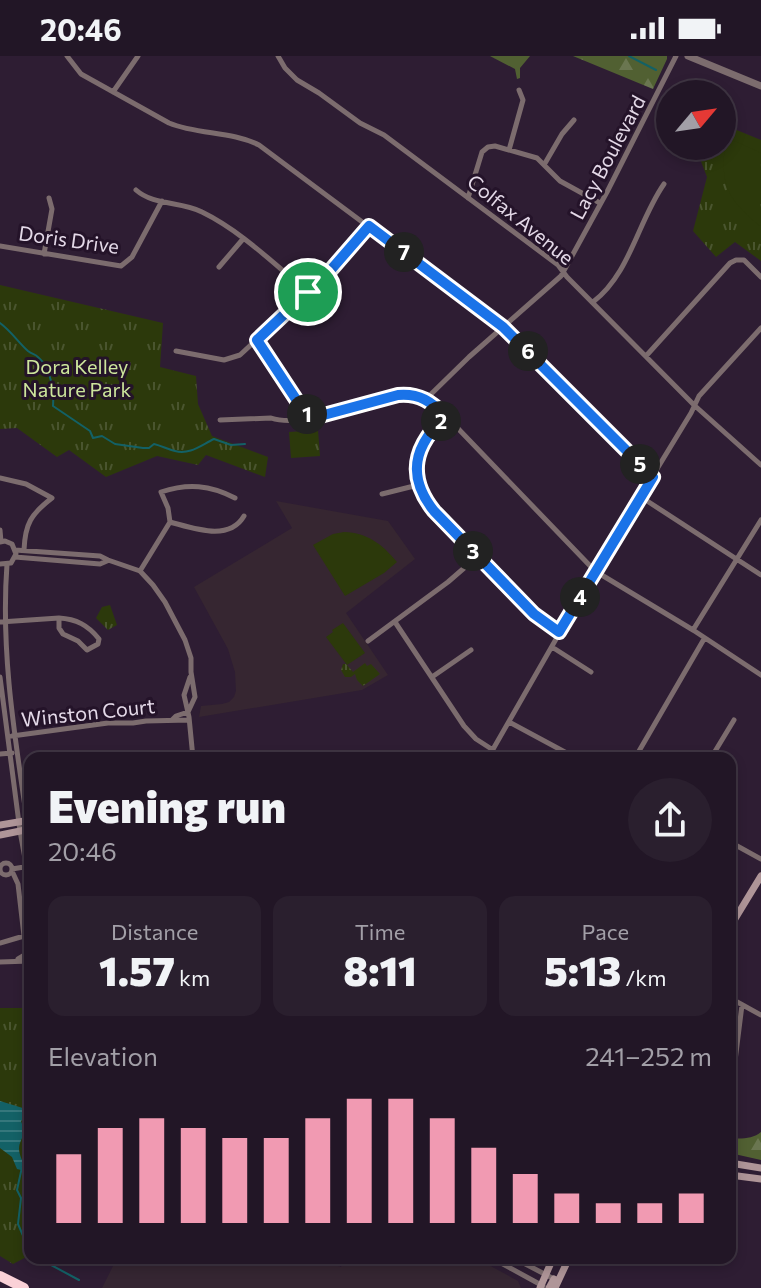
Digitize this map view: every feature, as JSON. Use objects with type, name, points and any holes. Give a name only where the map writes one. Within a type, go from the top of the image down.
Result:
[{"type":"highway","points":[[4,1278],[25,1288]]},
{"type":"main road","points":[[0,825],[24,825]]},
{"type":"main road","points":[[0,835],[24,826]]},
{"type":"main road","points":[[736,917],[761,876]]},
{"type":"main road","points":[[736,1164],[761,1168]]},
{"type":"main road","points":[[736,1176],[761,1179]]},
{"type":"main road","points":[[544,1287],[565,1264]]},
{"type":"street","points":[[67,56],[81,74],[175,125],[252,142],[369,226],[503,327],[653,477]]},
{"type":"street","points":[[113,92],[138,56]]},
{"type":"street","name":"Colfax Avenue","points":[[278,56],[297,80],[360,123],[384,135],[552,260],[694,405],[761,465]]},
{"type":"street","name":"Lacy Boulevard","points":[[426,399],[563,271],[676,56]]},
{"type":"street","points":[[688,56],[761,86]]},
{"type":"street","points":[[509,150],[523,100],[519,90]]},
{"type":"street","points":[[544,165],[574,120]]},
{"type":"street","points":[[468,198],[482,152],[492,146],[537,158],[560,181],[600,203]]},
{"type":"street","points":[[593,302],[607,290],[623,265],[664,184]]},
{"type":"street","points":[[136,190],[149,199],[199,210],[243,239],[308,292]]},
{"type":"street","points":[[44,254],[52,209],[49,198]]},
{"type":"street","name":"Doris Drive","points":[[0,246],[117,266],[125,264],[137,250],[162,201]]},
{"type":"street","points":[[176,351],[224,360],[240,355],[329,272],[369,226]]},
{"type":"street","points":[[219,267],[243,239]]},
{"type":"street","points":[[646,356],[730,263],[744,260],[761,277]]},
{"type":"street","points":[[395,622],[470,733],[493,750],[699,396],[761,328]]},
{"type":"street","points":[[257,340],[309,419]]},
{"type":"street","points":[[220,420],[309,419],[398,395],[426,399],[595,571],[761,675]]},
{"type":"street","points":[[446,416],[428,435],[420,451],[418,485],[434,511],[534,614],[559,632]]},
{"type":"street","points":[[0,478],[26,484],[52,498],[33,514],[25,533],[24,551]]},
{"type":"street","points":[[382,494],[418,485]]},
{"type":"street","points":[[140,571],[170,522],[161,492],[200,486],[235,498]]},
{"type":"street","points":[[641,497],[761,575]]},
{"type":"street","points":[[170,522],[214,532],[236,526],[244,516]]},
{"type":"street","points":[[693,630],[761,520]]},
{"type":"street","points":[[0,530],[1,542],[12,544],[15,554]]},
{"type":"street","points":[[24,814],[13,753],[2,643],[4,564],[15,554],[24,551],[100,556],[140,571],[161,595],[185,640],[191,658],[195,697],[188,712]]},
{"type":"street","points":[[15,554],[100,564],[108,560]]},
{"type":"street","points":[[368,641],[478,556]]},
{"type":"street","points":[[2,622],[59,618],[79,622],[95,633],[98,644],[87,650],[60,631],[59,618]]},
{"type":"street","points":[[638,752],[704,639]]},
{"type":"street","points":[[552,647],[591,672]]},
{"type":"street","points":[[432,677],[471,650]]},
{"type":"street","points":[[191,672],[184,695],[192,752]]},
{"type":"street","points":[[0,677],[11,736]]},
{"type":"street","name":"Winston Court","points":[[172,720],[188,712]]},
{"type":"street","name":"Winston Court","points":[[11,736],[108,723],[189,720]]},
{"type":"street","points":[[715,752],[734,720]]},
{"type":"street","points":[[509,722],[558,752]]},
{"type":"street","points":[[0,754],[13,753]]},
{"type":"street","points":[[736,845],[761,859]]},
{"type":"street","points":[[0,943],[24,936],[18,887],[11,871],[24,867]]},
{"type":"street","points":[[0,962],[24,959]]},
{"type":"street","points":[[736,1002],[761,1015]]},
{"type":"street","points":[[736,1053],[742,1005]]},
{"type":"street","points":[[503,1264],[544,1287]]},
{"type":"street","points":[[524,1264],[552,1281]]},
{"type":"shaded area","points":[[276,501],[388,521],[415,559],[346,613],[388,675],[362,690],[199,717],[201,706],[229,702],[236,691],[235,672],[228,649],[194,587],[292,528]]},
{"type":"shaded area","points":[[0,1101],[24,1108],[21,1121],[24,1131],[19,1147],[23,1162],[21,1170],[17,1169],[12,1157],[0,1148]]},
{"type":"shaded area","points":[[114,1264],[333,1264],[341,1267],[342,1264],[487,1264],[518,1281],[521,1288],[102,1288]]},
{"type":"green space","points":[[490,56],[530,56],[520,68],[520,78],[517,79],[515,69]]},
{"type":"green space","points":[[573,56],[667,56],[653,89]]},
{"type":"green space","points":[[736,130],[761,140],[761,261],[735,242],[716,257],[693,231],[707,177],[700,160],[736,160]]},
{"type":"green space","points":[[736,142],[761,153],[760,226],[732,197],[727,188],[724,160],[736,160]]},
{"type":"green space","name":"Dora Kelley Nature Park","points":[[0,285],[163,323],[160,367],[196,376],[198,404],[212,436],[268,457],[265,477],[206,455],[198,465],[157,456],[106,477],[69,450],[57,457],[17,428],[0,429]]},
{"type":"green space","points":[[318,430],[320,456],[291,458],[289,432]]},
{"type":"green space","points":[[344,532],[374,541],[397,562],[345,596],[313,545],[333,534]]},
{"type":"green space","points":[[110,605],[117,625],[108,630],[96,618],[102,607]]},
{"type":"green space","points":[[343,623],[365,653],[347,665],[326,637]]},
{"type":"green space","points":[[365,663],[367,666],[371,664],[380,674],[363,686],[355,674],[345,677],[341,670],[346,664],[353,672]]},
{"type":"green space","points":[[0,1008],[24,1008],[24,1258],[13,1264],[0,1256]]},
{"type":"green space","points":[[761,1132],[761,1160],[736,1154],[736,1138]]},
{"type":"waterway","points":[[629,56],[656,70]]},
{"type":"waterway","points":[[0,323],[43,362],[51,380],[53,406],[90,431],[93,438],[102,436],[115,444],[143,448],[154,444],[180,452],[195,449],[214,439],[231,445],[245,444]]},
{"type":"waterway","points":[[22,1167],[17,1190],[21,1198],[18,1224],[24,1238]]},
{"type":"waterway","points":[[49,1264],[79,1280]]},
{"type":"route","points":[[369,226],[503,327],[653,477],[559,632],[534,614],[423,496],[417,479],[420,451],[428,435],[446,416],[435,405],[423,397],[398,395],[309,419],[257,340],[308,292],[369,226]]}]
